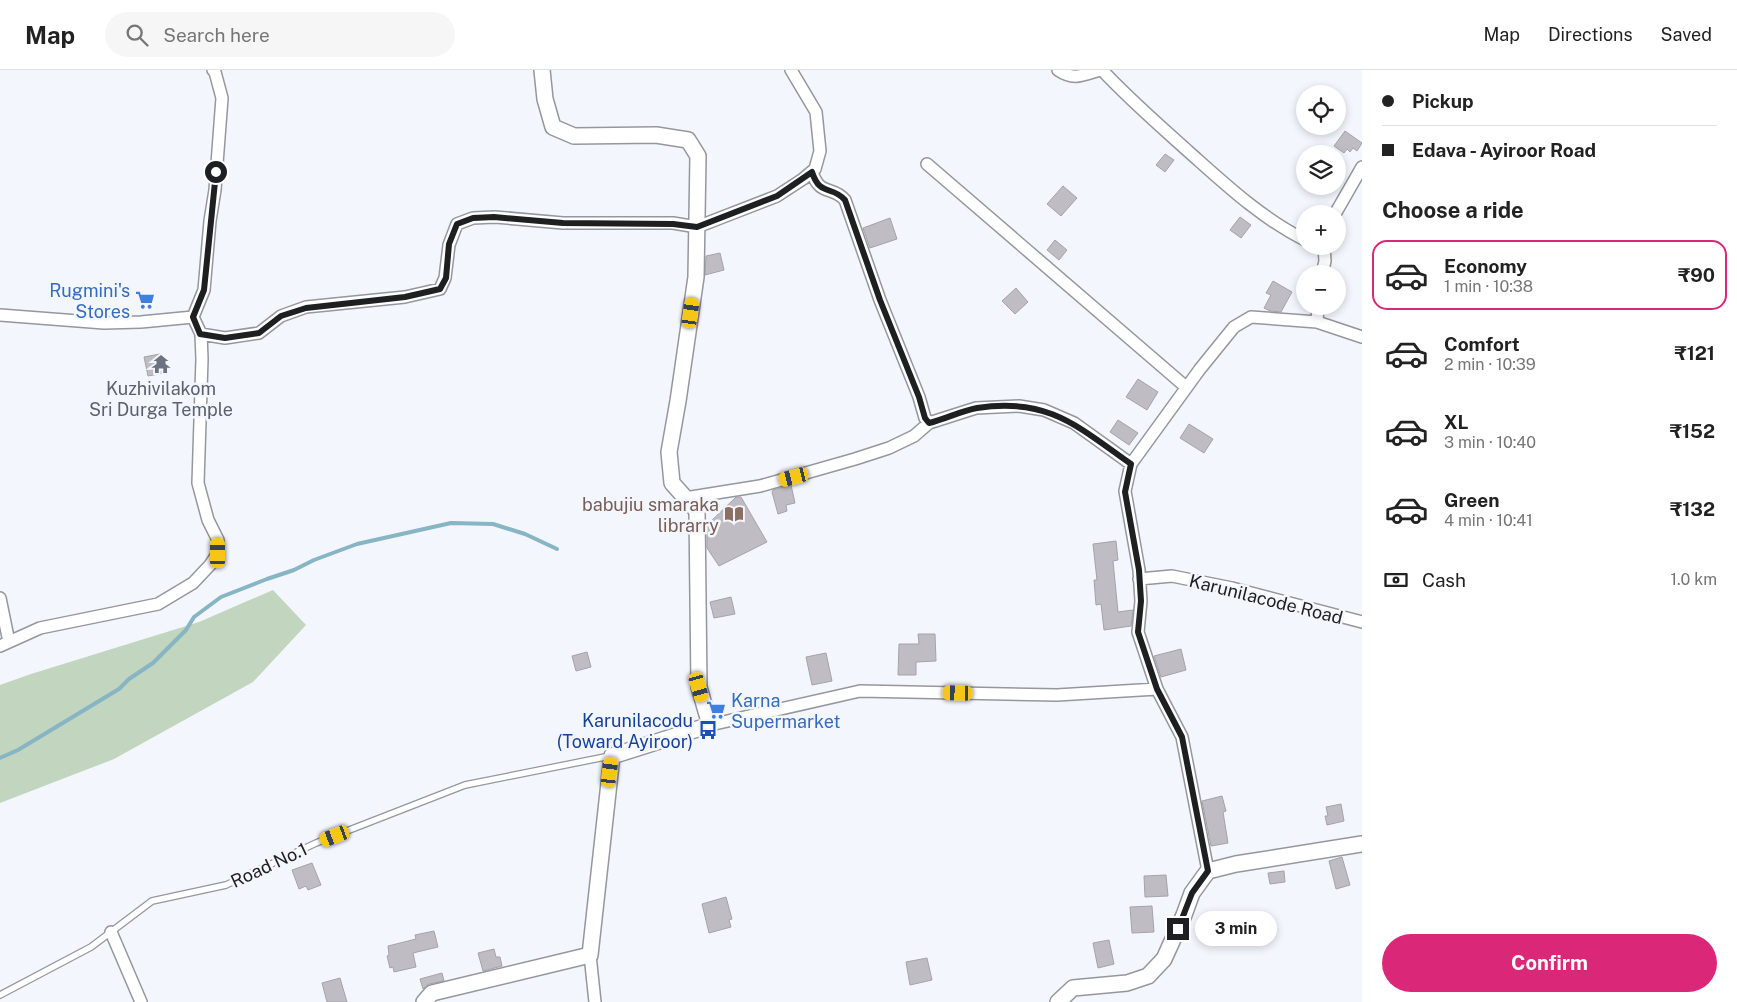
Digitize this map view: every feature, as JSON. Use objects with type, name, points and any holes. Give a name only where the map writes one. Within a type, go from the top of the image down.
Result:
[{"type":"main road","points":[[424,1002],[432,993],[590,955],[612,756],[710,725],[699,687],[697,511],[672,483],[669,452],[696,277],[698,156],[688,140],[656,136],[574,136],[553,127],[544,100],[542,70]]},
{"type":"main road","points":[[1058,1002],[1073,988],[1127,983],[1148,976],[1164,959],[1192,893],[1208,871],[1236,864],[1362,844]]},
{"type":"street","points":[[0,598],[5,644],[40,628],[158,604],[193,583],[210,565],[218,553],[218,540],[208,520],[198,483],[202,359],[200,334],[193,317],[204,290],[210,221],[215,190],[222,98],[213,70]]},
{"type":"street","points":[[200,334],[225,338],[259,333],[281,316],[306,308],[405,297],[440,289],[446,278],[449,244],[457,224],[473,218],[494,217],[563,223],[673,224],[697,227],[777,196],[815,169],[820,150],[816,112],[791,70]]},
{"type":"street","points":[[1058,70],[1065,75],[1077,77],[1101,70],[1233,192],[1296,236]]},
{"type":"street","points":[[927,164],[1186,388]]},
{"type":"street","points":[[1340,205],[1362,167]]},
{"type":"street","points":[[812,172],[815,182],[825,190],[839,194],[845,200],[880,300],[919,397],[925,418],[929,423]]},
{"type":"street","points":[[0,315],[104,323],[193,317]]},
{"type":"street","points":[[1317,315],[1317,322]]},
{"type":"street","points":[[1208,871],[1182,737],[1157,689],[1138,632],[1141,601],[1139,578],[1125,492],[1131,464],[1186,388],[1234,327],[1251,317],[1317,322],[1362,337]]},
{"type":"street","points":[[686,498],[760,486],[855,460],[889,448],[914,436],[929,423],[976,408],[1019,406],[1044,410],[1074,424],[1131,464]]},
{"type":"street","name":"Karunilacode Road","points":[[1139,578],[1172,576],[1232,588],[1362,622]]},
{"type":"street","points":[[710,725],[860,691],[1057,696],[1157,689]]},
{"type":"street","points":[[111,932],[141,1002]]},
{"type":"street","points":[[590,955],[595,1002]]},
{"type":"lane","name":"Road No.1","points":[[0,994],[91,947],[152,900],[226,886],[316,843],[465,785],[612,756]]},
{"type":"green space","points":[[273,590],[306,625],[253,682],[114,759],[0,803],[0,685],[199,622]]},
{"type":"building","points":[[1346,132],[1362,143],[1357,151],[1353,148],[1350,152],[1347,149],[1346,150],[1346,145],[1335,145],[1342,135],[1346,135]]},
{"type":"building","points":[[1165,154],[1174,160],[1165,172],[1156,165]]},
{"type":"building","points":[[1063,186],[1077,198],[1061,216],[1047,204]]},
{"type":"building","points":[[1240,217],[1251,225],[1241,238],[1230,230]]},
{"type":"building","points":[[890,218],[897,239],[870,248],[863,228]]},
{"type":"building","points":[[1055,240],[1067,250],[1059,260],[1047,250]]},
{"type":"building","points":[[720,253],[724,270],[705,275],[706,256]]},
{"type":"building","points":[[1273,281],[1292,292],[1281,312],[1270,311],[1264,308],[1271,295],[1266,293]]},
{"type":"building","points":[[1016,288],[1028,302],[1015,314],[1002,301]]},
{"type":"building","points":[[160,354],[164,373],[148,376],[144,357]]},
{"type":"building","points":[[1138,379],[1158,392],[1147,410],[1126,397]]},
{"type":"building","points":[[1118,420],[1138,433],[1129,445],[1110,432]]},
{"type":"building","points":[[1189,424],[1213,439],[1204,453],[1180,438]]},
{"type":"building","points":[[791,485],[795,503],[786,505],[787,511],[778,514],[772,492],[773,490]]},
{"type":"building","name":"babujiu smaraka librarry","points":[[736,497],[741,497],[767,542],[719,566],[707,548],[707,525]]},
{"type":"building","points":[[1116,541],[1118,560],[1113,561],[1118,612],[1133,610],[1131,626],[1104,630],[1101,604],[1096,605],[1094,580],[1097,580],[1093,544]]},
{"type":"building","points":[[731,597],[735,614],[714,618],[710,602]]},
{"type":"building","points":[[918,634],[935,634],[936,661],[916,662],[916,675],[898,675],[899,644],[919,644]]},
{"type":"building","points":[[1181,649],[1186,670],[1161,677],[1154,656]]},
{"type":"building","points":[[587,652],[591,667],[576,671],[572,656]]},
{"type":"building","points":[[826,653],[832,681],[812,685],[806,657]]},
{"type":"building","points":[[1222,796],[1226,811],[1223,812],[1228,843],[1211,846],[1202,801]]},
{"type":"building","points":[[1341,804],[1344,821],[1327,825],[1326,807]]},
{"type":"building","points":[[1342,857],[1350,885],[1336,889],[1329,861]]},
{"type":"building","points":[[312,863],[321,885],[308,890],[306,886],[299,889],[292,870]]},
{"type":"building","points":[[1284,871],[1285,882],[1270,884],[1268,873]]},
{"type":"building","points":[[1166,875],[1168,896],[1145,897],[1144,876]]},
{"type":"building","points":[[726,897],[732,919],[729,920],[731,927],[709,933],[702,904]]},
{"type":"building","points":[[1152,906],[1154,932],[1132,933],[1130,907]]},
{"type":"building","points":[[434,931],[438,947],[413,953],[416,967],[394,972],[393,967],[390,968],[387,956],[389,955],[388,946],[416,939],[415,935]]},
{"type":"building","points":[[1109,940],[1114,964],[1098,968],[1093,943]]},
{"type":"building","points":[[494,949],[496,957],[500,957],[502,966],[483,971],[478,953]]},
{"type":"building","points":[[927,958],[932,980],[910,985],[906,962]]},
{"type":"building","points":[[442,973],[444,981],[429,984],[423,989],[420,979]]},
{"type":"building","points":[[340,978],[347,1002],[327,1002],[322,983]]},
{"type":"waterway","points":[[0,758],[18,750],[119,689],[129,679],[153,663],[186,630],[194,617],[221,597],[294,570],[314,560],[357,544],[451,523],[493,524],[525,534],[557,549]]},
{"type":"place","name":"Rugmini's Stores","points":[[145,300]]},
{"type":"place","name":"Kuzhivilakom Sri Durga Temple","points":[[161,364]]},
{"type":"place","name":"babujiu smaraka librarry","points":[[734,514]]},
{"type":"place","name":"Karna Supermarket","points":[[716,710]]},
{"type":"place","name":"Karunilacodu (Toward Ayiroor)","points":[[708,730]]},
{"type":"route","points":[[216,172],[204,290],[193,317],[200,334],[225,338],[259,333],[281,316],[306,308],[405,297],[440,289],[446,278],[449,244],[457,224],[473,218],[494,217],[594,224],[673,224],[697,227],[777,196],[812,172],[815,182],[825,190],[839,194],[845,200],[880,300],[919,397],[925,418],[929,423],[976,408],[1019,406],[1044,410],[1074,424],[1131,464],[1125,492],[1139,570],[1141,601],[1138,632],[1157,689],[1182,737],[1208,871],[1192,893],[1178,929]]}]
